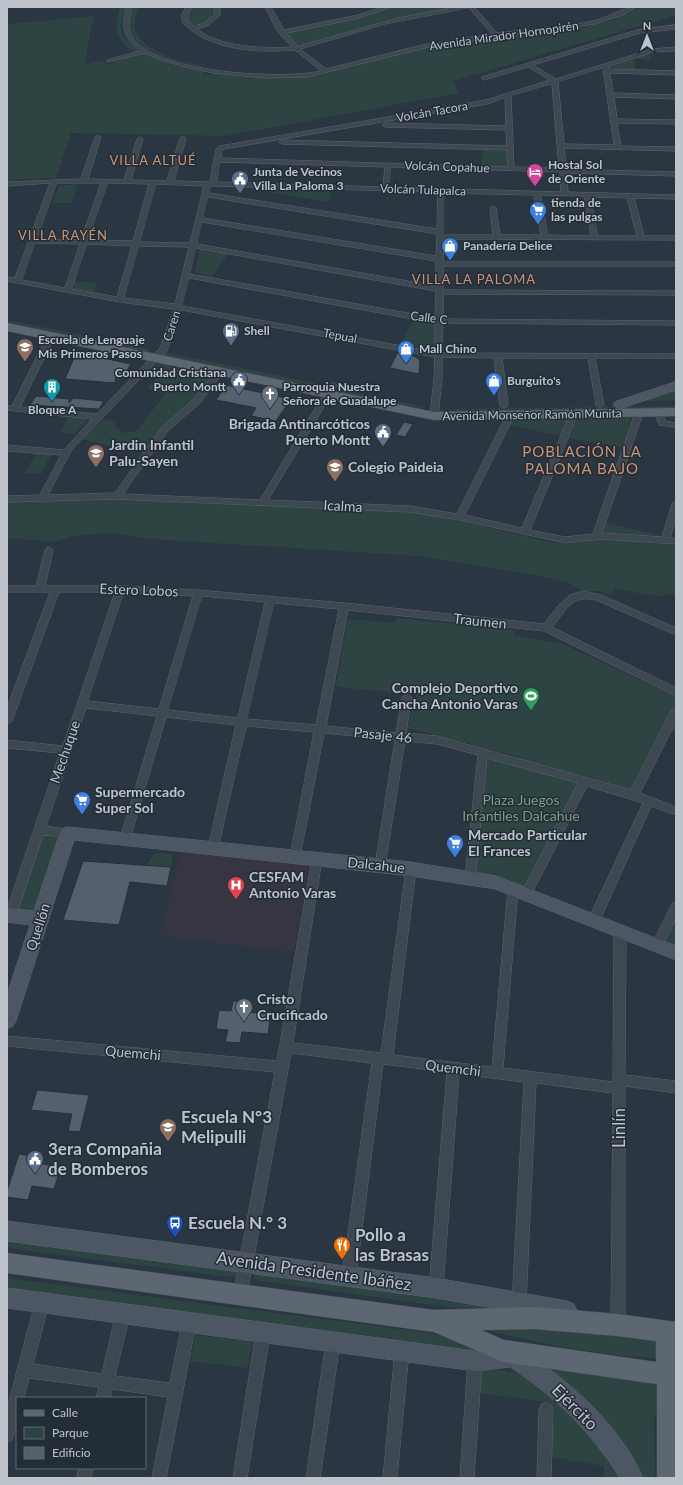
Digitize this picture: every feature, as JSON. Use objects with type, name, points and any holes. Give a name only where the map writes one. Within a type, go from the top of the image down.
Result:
[{"type":"main road","name":"Avenida Monseñor Ramón Munita","points":[[7,318],[160,353],[435,411],[507,411],[574,414],[676,412]]},
{"type":"main road","name":"Avenida Monseñor Ramón Munita","points":[[7,327],[51,336],[160,353],[220,371],[331,389]]},
{"type":"main road","name":"Avenida Monseñor Ramón Munita","points":[[507,411],[600,405],[676,403]]},
{"type":"main road","name":"Avenida Presidente Ibáñez","points":[[7,1263],[434,1321],[534,1318],[618,1325],[672,1333]]},
{"type":"main road","name":"Avenida Presidente Ibáñez","points":[[434,1321],[515,1354],[672,1376]]},
{"type":"main road","points":[[669,1478],[672,1333]]},
{"type":"street","name":"Avenida Mirador Hornopirén","points":[[129,7],[125,26],[127,32],[133,42],[146,51],[179,64],[231,74],[281,76],[307,75],[428,45],[495,34],[581,26],[612,18],[634,7]]},
{"type":"street","points":[[189,7],[185,14],[185,22],[206,37],[232,45],[263,48],[296,48],[379,24],[467,7]]},
{"type":"street","points":[[193,28],[212,21],[218,14],[216,7]]},
{"type":"street","points":[[268,7],[282,32],[296,48],[325,71]]},
{"type":"street","points":[[282,32],[340,20],[389,7]]},
{"type":"street","points":[[472,7],[495,34]]},
{"type":"street","points":[[484,78],[642,30],[676,27]]},
{"type":"street","name":"Volcán Tacora","points":[[210,184],[218,160],[219,149],[221,147],[363,124],[484,102],[555,81],[607,68],[659,49],[676,49]]},
{"type":"street","points":[[109,62],[146,51]]},
{"type":"street","points":[[529,65],[555,81],[565,194]]},
{"type":"street","points":[[618,148],[612,95],[607,68],[676,72]]},
{"type":"street","points":[[612,95],[676,97]]},
{"type":"street","points":[[508,96],[511,169]]},
{"type":"street","points":[[414,115],[422,126]]},
{"type":"street","points":[[615,121],[676,122]]},
{"type":"street","points":[[363,124],[510,128]]},
{"type":"street","points":[[312,132],[321,143]]},
{"type":"street","points":[[84,181],[98,137]]},
{"type":"street","points":[[170,183],[182,138]]},
{"type":"street","points":[[127,182],[140,139]]},
{"type":"street","points":[[260,141],[510,148]]},
{"type":"street","points":[[561,146],[676,149]]},
{"type":"street","name":"Volcán Copahue","points":[[218,160],[676,174]]},
{"type":"street","points":[[386,189],[388,165]]},
{"type":"street","points":[[18,281],[54,180]]},
{"type":"street","name":"Volcán Tulapalca","points":[[7,184],[54,180],[676,197]]},
{"type":"street","points":[[68,290],[105,181]]},
{"type":"street","points":[[120,300],[153,183]]},
{"type":"street","name":"Caren","points":[[42,499],[65,453],[160,353],[178,307],[205,194],[210,184]]},
{"type":"street","points":[[435,411],[438,355],[441,191]]},
{"type":"street","points":[[537,193],[545,238]]},
{"type":"street","points":[[205,194],[440,235],[497,238],[676,238]]},
{"type":"street","points":[[587,194],[595,238]]},
{"type":"street","points":[[630,196],[641,238]]},
{"type":"street","points":[[493,208],[497,238]]},
{"type":"street","points":[[199,219],[439,262],[676,264]]},
{"type":"street","points":[[33,241],[193,245],[439,291],[676,293]]},
{"type":"street","name":"Calle C","points":[[186,275],[438,320],[676,323]]},
{"type":"street","name":"Tepual","points":[[7,278],[120,300],[178,307],[438,355],[676,356]]},
{"type":"street","points":[[51,336],[11,408],[98,417]]},
{"type":"street","points":[[460,517],[507,411],[498,355]]},
{"type":"street","points":[[591,356],[600,405]]},
{"type":"street","points":[[117,496],[164,430],[196,402],[220,371]]},
{"type":"street","name":"Avenida Monseñor Ramón Munita","points":[[619,405],[676,386]]},
{"type":"street","points":[[263,502],[331,389]]},
{"type":"street","points":[[658,412],[662,423],[676,425]]},
{"type":"street","points":[[596,537],[639,413]]},
{"type":"street","points":[[525,532],[574,414]]},
{"type":"street","points":[[7,448],[65,453]]},
{"type":"street","name":"Icalma","points":[[7,499],[117,496],[410,509],[460,517],[565,540],[596,537],[676,541]]},
{"type":"street","points":[[665,540],[676,504]]},
{"type":"street","points":[[40,589],[49,550]]},
{"type":"street","points":[[7,721],[56,588]]},
{"type":"street","name":"Estero Lobos","points":[[7,589],[121,589],[270,599]]},
{"type":"street","name":"Mechuque","points":[[8,916],[39,830],[121,589]]},
{"type":"street","points":[[125,839],[198,593]]},
{"type":"street","points":[[546,628],[572,597],[586,594],[598,597],[676,632]]},
{"type":"street","points":[[213,848],[270,599]]},
{"type":"street","name":"Traumen","points":[[270,599],[546,628],[676,692]]},
{"type":"street","points":[[295,857],[344,606]]},
{"type":"street","points":[[380,866],[402,736],[407,697]]},
{"type":"street","name":"Pasaje 46","points":[[82,704],[242,722],[436,740],[634,795],[676,811]]},
{"type":"street","points":[[634,795],[676,711]]},
{"type":"street","points":[[7,744],[66,750]]},
{"type":"street","points":[[470,878],[483,752]]},
{"type":"street","points":[[497,1073],[520,891],[584,781]]},
{"type":"street","points":[[594,920],[649,800]]},
{"type":"street","name":"Dalcahue","points":[[39,830],[411,869],[470,878],[520,891],[676,953]]},
{"type":"street","name":"Quellón","points":[[7,1021],[12,993],[40,919],[68,833]]},
{"type":"street","points":[[240,1295],[286,1047],[317,859]]},
{"type":"street","points":[[349,1276],[411,869]]},
{"type":"street","points":[[657,945],[675,911]]},
{"type":"street","points":[[8,916],[40,919]]},
{"type":"street","name":"Linlín","points":[[618,1325],[620,931]]},
{"type":"street","name":"Quemchi","points":[[7,1041],[282,1067]]},
{"type":"street","name":"Quemchi","points":[[286,1047],[530,1077],[676,1087]]},
{"type":"street","points":[[436,1288],[453,1068]]},
{"type":"street","points":[[519,1304],[530,1077]]},
{"type":"street","name":"Avenida Presidente Ibáñez","points":[[7,1231],[246,1261],[436,1288],[574,1313],[618,1325]]},
{"type":"street","name":"Avenida Presidente Ibáñez","points":[[7,1298],[475,1361],[515,1354]]},
{"type":"street","points":[[17,1397],[42,1303]]},
{"type":"street","points":[[103,1397],[123,1314]]},
{"type":"street","points":[[159,1478],[189,1323]]},
{"type":"street","points":[[240,1478],[263,1333]]},
{"type":"street","points":[[313,1478],[332,1342]]},
{"type":"street","points":[[390,1478],[402,1351]]},
{"type":"street","name":"Ejército","points":[[515,1354],[553,1384],[599,1429],[632,1478]]},
{"type":"street","points":[[467,1478],[475,1361]]},
{"type":"street","points":[[24,1370],[176,1391]]},
{"type":"street","points":[[7,1435],[16,1401]]},
{"type":"street","points":[[544,1478],[546,1410]]},
{"type":"shaded area","name":"CESFAM Antonio Varas","points":[[182,848],[309,863],[294,952],[160,936]]},
{"type":"green space","points":[[120,7],[125,7],[122,26],[123,35],[140,51],[136,53],[120,38],[116,28]]},
{"type":"green space","points":[[133,7],[138,7],[135,28],[139,37],[146,44],[166,56],[209,68],[164,57],[143,46],[135,39],[129,28]]},
{"type":"green space","points":[[193,7],[213,7],[215,14],[212,21],[200,25],[188,21],[189,14]]},
{"type":"green space","points":[[393,7],[456,7],[381,22],[301,44],[295,43],[287,34],[292,31],[354,19]]},
{"type":"green space","points":[[641,7],[676,7],[676,15],[453,81],[459,93],[225,136],[71,133],[56,178],[7,181],[7,24],[94,16],[84,65],[102,60],[105,64],[113,64],[114,61],[144,53],[171,64],[203,72],[204,75],[216,74],[271,78],[310,76],[431,46],[492,36],[590,26],[616,19]]},
{"type":"green space","points":[[649,54],[651,59],[634,59],[636,70],[611,68],[612,66]]},
{"type":"green space","points":[[483,149],[507,151],[507,165],[503,167],[482,167]]},
{"type":"green space","points":[[59,185],[77,185],[72,203],[53,203]]},
{"type":"green space","points":[[259,188],[331,190],[329,202],[258,190]]},
{"type":"green space","points":[[200,248],[228,254],[212,277],[195,272]]},
{"type":"green space","points":[[74,282],[97,282],[94,292],[74,289]]},
{"type":"green space","points":[[416,318],[435,324],[433,350],[400,344]]},
{"type":"green space","points":[[7,321],[150,349],[148,353],[7,325]]},
{"type":"green space","points":[[165,352],[325,385],[326,388],[325,390],[162,355]]},
{"type":"green space","points":[[162,362],[178,367],[211,373],[212,376],[196,398],[162,427],[142,453],[81,439],[102,419],[114,422],[115,426],[123,433],[136,431],[165,394],[147,388],[165,369],[154,366]]},
{"type":"green space","points":[[343,390],[426,407],[420,408],[340,393]]},
{"type":"green space","points":[[676,390],[676,400],[645,401],[646,400]]},
{"type":"green space","points":[[676,406],[676,409],[455,414],[455,409]]},
{"type":"green space","points":[[68,417],[84,418],[87,421],[74,434],[60,433]]},
{"type":"green space","points":[[518,418],[563,418],[568,421],[561,436],[510,425],[512,420]]},
{"type":"green space","points":[[581,418],[628,418],[631,420],[622,447],[570,438],[576,421]]},
{"type":"green space","points":[[37,452],[52,453],[41,473],[24,474]]},
{"type":"green space","points":[[116,498],[422,512],[555,543],[569,544],[604,539],[676,545],[676,595],[666,594],[661,597],[615,589],[611,595],[600,591],[583,591],[567,582],[535,575],[419,556],[149,539],[112,533],[73,536],[53,542],[7,538],[7,501]]},
{"type":"green space","points":[[605,523],[659,536],[606,533],[602,530]]},
{"type":"green space","name":"Complejo Deportivo Cancha Antonio Varas","points":[[396,618],[513,630],[516,636],[563,644],[676,697],[676,733],[663,728],[632,788],[627,789],[589,777],[522,760],[520,757],[408,728],[416,694],[336,687],[348,619],[395,623]]},
{"type":"green space","name":"Plaza Juegos Infantiles Dalcahue","points":[[486,757],[579,783],[524,890],[474,875]]},
{"type":"green space","points":[[41,834],[64,836],[36,910],[21,910],[18,907]]},
{"type":"green space","points":[[155,853],[173,854],[171,867],[145,866]]},
{"type":"green space","points":[[676,916],[676,950],[661,944]]},
{"type":"green space","points":[[7,1237],[237,1270],[237,1272],[229,1277],[7,1248]]},
{"type":"green space","points":[[254,1272],[461,1297],[498,1309],[448,1307],[259,1281],[254,1277]]},
{"type":"green space","points":[[7,1278],[430,1333],[483,1349],[487,1353],[7,1289]]},
{"type":"green space","points":[[516,1327],[644,1336],[661,1343],[662,1359],[623,1356],[561,1347],[484,1330]]},
{"type":"green space","points":[[195,1335],[252,1342],[248,1368],[191,1361]]},
{"type":"green space","points":[[481,1366],[528,1376],[567,1407],[623,1478],[604,1478],[604,1466],[549,1457],[548,1428],[554,1424],[555,1411],[547,1402],[479,1393]]},
{"type":"green space","points":[[554,1370],[656,1383],[661,1388],[659,1404],[654,1419],[655,1478],[642,1478],[553,1374]]},
{"type":"building","points":[[76,353],[131,364],[123,377],[116,376],[115,383],[65,379]]},
{"type":"building","name":"Mall Chino","points":[[397,353],[414,356],[420,360],[419,374],[390,368]]},
{"type":"building","points":[[226,385],[286,398],[289,402],[276,421],[251,416],[256,408],[216,400]]},
{"type":"building","points":[[36,396],[69,399],[69,403],[73,398],[104,401],[99,409],[30,405]]},
{"type":"building","points":[[404,422],[413,424],[405,437],[396,435]]},
{"type":"building","points":[[83,861],[171,867],[167,886],[130,882],[119,925],[63,920]]},
{"type":"building","name":"Cristo Crucificado","points":[[233,1001],[247,1002],[245,1012],[271,1014],[268,1034],[242,1032],[240,1043],[225,1042],[228,1030],[216,1029],[219,1010],[231,1011]]},
{"type":"building","points":[[37,1090],[89,1095],[80,1132],[68,1131],[72,1114],[31,1110]]},
{"type":"building","name":"3era Compañia de Bomberos","points":[[19,1154],[39,1157],[37,1163],[61,1167],[54,1189],[32,1186],[28,1200],[7,1197],[7,1191]]},
{"type":"place","name":"Hostal Sol de Oriente","points":[[535,187]]},
{"type":"place","name":"Junta de Vecinos Villa La Paloma 3","points":[[240,194]]},
{"type":"place","name":"tienda de las pulgas","points":[[538,225]]},
{"type":"place","name":"Panadería Delice","points":[[450,261]]},
{"type":"place","name":"Shell","points":[[231,346]]},
{"type":"place","name":"Escuela de Lenguaje Mis Primeros Pasos","points":[[25,362]]},
{"type":"place","name":"Mall Chino","points":[[406,364]]},
{"type":"place","name":"Comunidad Cristiana Puerto Montt","points":[[239,395]]},
{"type":"place","name":"Burguito's","points":[[494,396]]},
{"type":"place","name":"Bloque A","points":[[52,402]]},
{"type":"place","name":"Parroquia Nuestra Señora de Guadalupe","points":[[270,409]]},
{"type":"place","name":"Brigada Antinarcóticos Puerto Montt","points":[[383,447]]},
{"type":"place","name":"Jardin Infantil Palu-Sayen","points":[[96,468]]},
{"type":"place","name":"Colegio Paideia","points":[[335,482]]},
{"type":"place","name":"Complejo Deportivo Cancha Antonio Varas","points":[[531,711]]},
{"type":"place","name":"Supermercado Super Sol","points":[[82,815]]},
{"type":"place","name":"Mercado Particular El Frances","points":[[455,858]]},
{"type":"place","name":"CESFAM Antonio Varas","points":[[236,900]]},
{"type":"place","name":"Cristo Crucificado","points":[[244,1022]]},
{"type":"place","name":"Escuela N°3 Melipulli","points":[[168,1142]]},
{"type":"place","name":"3era Compañia de Bomberos","points":[[35,1174]]},
{"type":"place","name":"Escuela N.° 3","points":[[175,1238]]},
{"type":"place","name":"Pollo a las Brasas","points":[[342,1260]]},
{"type":"district","name":"VILLA ALTUÉ","points":[[153,160]]},
{"type":"district","name":"VILLA RAYÉN","points":[[63,235]]},
{"type":"district","name":"VILLA LA PALOMA","points":[[474,279]]},
{"type":"district","name":"POBLACIÓN LA PALOMA BAJO","points":[[582,460]]}]
